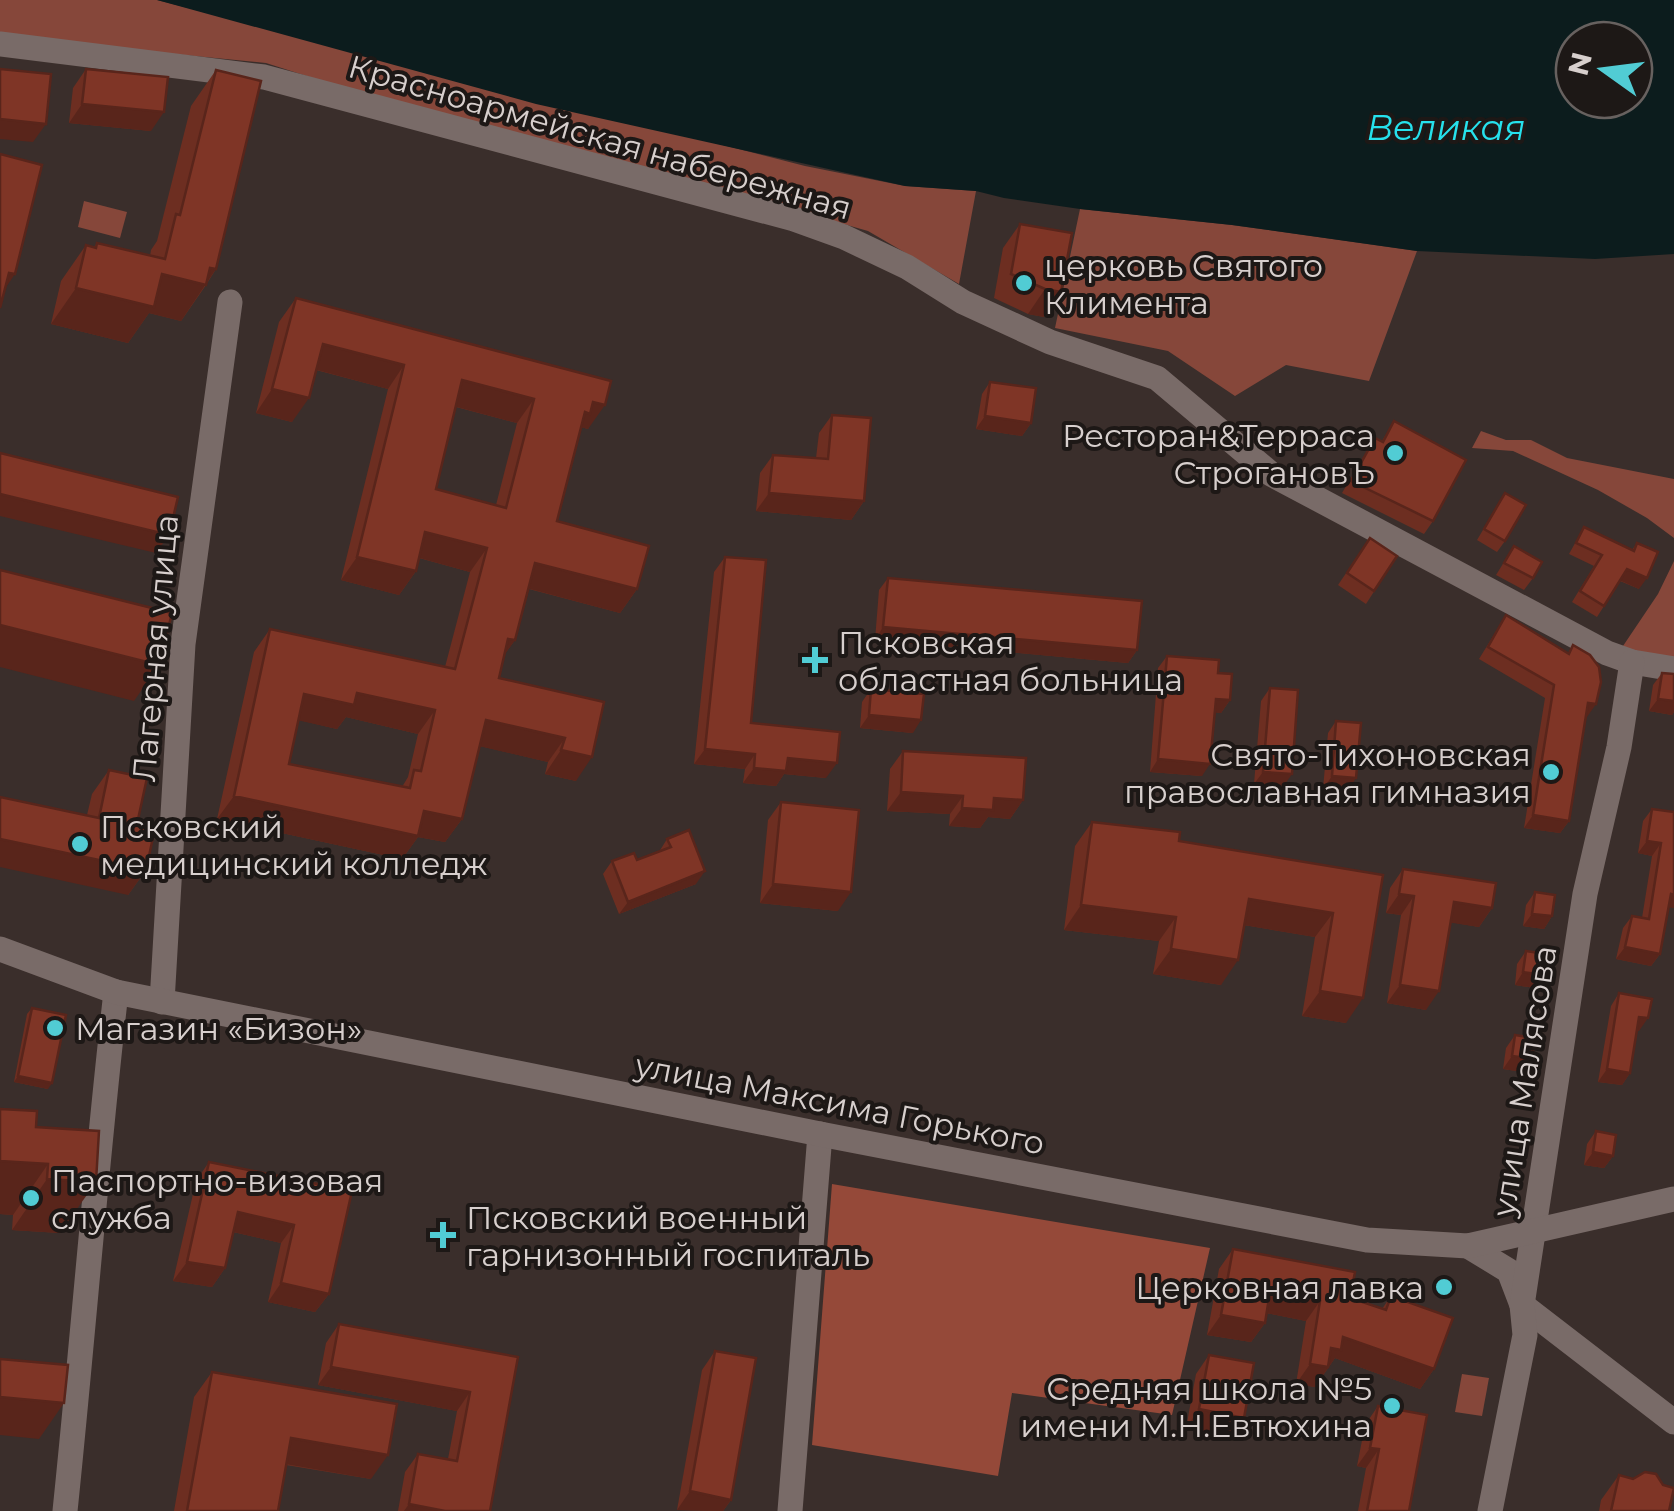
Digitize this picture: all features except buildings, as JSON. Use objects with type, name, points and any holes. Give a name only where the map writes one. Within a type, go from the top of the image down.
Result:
[{"type":"street","name":"Красноармейская набережная","points":[[0,44],[264,77],[794,219],[844,237],[907,266],[963,302],[1050,342],[1157,378],[1271,474],[1607,653],[1674,670]]},
{"type":"street","name":"Лагерная улица","points":[[162,1002],[183,644],[230,302]]},
{"type":"street","name":"улица Малясова","points":[[1490,1511],[1525,1334],[1522,1305],[1586,894],[1632,662]]},
{"type":"street","name":"улица Максима Горького","points":[[0,949],[116,992],[162,1002],[1367,1240],[1468,1246],[1674,1199]]},
{"type":"street","points":[[65,1511],[91,1263],[96,1161],[116,992]]},
{"type":"street","points":[[790,1511],[820,1134]]},
{"type":"street","points":[[1468,1246],[1509,1272],[1522,1305],[1674,1422]]},
{"type":"shaded area","points":[[0,0],[157,0],[805,166],[905,186],[976,191],[959,284],[868,231],[615,159],[416,111],[266,63],[0,37]]},
{"type":"shaded area","points":[[84,201],[127,212],[120,238],[78,227]]},
{"type":"shaded area","points":[[1080,209],[1417,251],[1369,381],[1286,365],[1235,396],[1168,351],[1055,328]]},
{"type":"shaded area","points":[[1481,431],[1506,440],[1531,440],[1567,458],[1674,479],[1674,538],[1598,490],[1513,451],[1472,448]]},
{"type":"shaded area","points":[[1674,561],[1674,670],[1623,646],[1658,594]]},
{"type":"shaded area","points":[[832,1184],[1210,1248],[1172,1415],[1012,1393],[998,1476],[812,1445]]},
{"type":"shaded area","points":[[1462,1374],[1489,1378],[1482,1416],[1455,1412]]},
{"type":"water","name":"Великая","points":[[157,0],[1674,0],[1674,254],[1595,259],[1417,251],[1080,209],[976,191],[905,186],[536,104]]},
{"type":"place","name":"церковь Святого Климента","points":[[1024,283]]},
{"type":"place","name":"Ресторан&Терраса СтрогановЪ","points":[[1395,453]]},
{"type":"place","name":"Псковская областная больница","points":[[815,660]]},
{"type":"place","name":"Свято-Тихоновская православная гимназия","points":[[1551,772]]},
{"type":"place","name":"Псковский медицинский колледж","points":[[80,844]]},
{"type":"place","name":"Магазин «Бизон»","points":[[55,1028]]},
{"type":"place","name":"Паспортно-визовая служба","points":[[31,1198]]},
{"type":"place","name":"Псковский военный гарнизонный госпиталь","points":[[443,1235]]},
{"type":"place","name":"Церковная лавка","points":[[1444,1287]]},
{"type":"place","name":"Средняя школа №5 имени М.Н.Евтюхина","points":[[1392,1406]]}]
